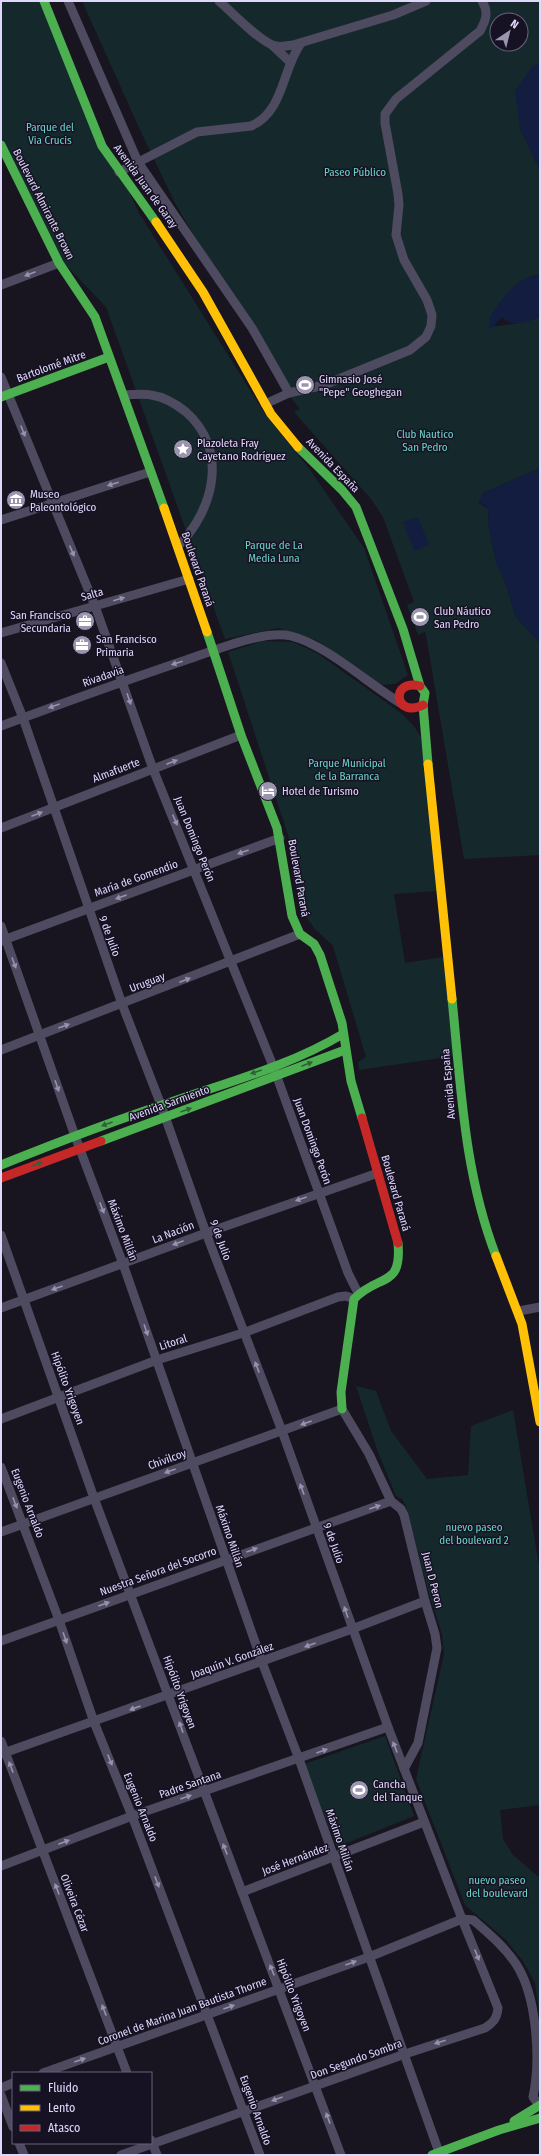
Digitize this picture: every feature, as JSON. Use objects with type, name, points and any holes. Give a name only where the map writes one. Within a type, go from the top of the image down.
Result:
[{"type":"main road","name":"Avenida Juan de Garay","points":[[44,1],[102,146],[119,172],[169,239],[215,312]]},
{"type":"main road","name":"Boulevard Almirante Brown","points":[[1,145],[3,157],[59,263],[91,309],[109,358]]},
{"type":"main road","name":"Avenida España","points":[[215,312],[265,404],[286,433],[342,490],[356,507],[403,629],[416,672],[416,684],[425,693],[423,705],[465,1128],[471,1172],[485,1227],[519,1311],[540,1422]]},
{"type":"main road","name":"Boulevard Paraná","points":[[109,358],[124,395],[150,472],[178,546],[241,735],[280,838],[289,905],[295,926],[300,934],[314,944],[320,955],[342,1022],[345,1050],[351,1081],[398,1240],[400,1261],[398,1270],[393,1274],[356,1296]]},
{"type":"main road","name":"Bartolomé Mitre","points":[[4,396],[109,358]]},
{"type":"main road","points":[[402,704],[399,697],[402,689],[416,684]]},
{"type":"main road","name":"Avenida España","points":[[402,704],[412,710],[426,735]]},
{"type":"main road","points":[[412,710],[423,705]]},
{"type":"main road","name":"Avenida Sarmiento","points":[[1,1165],[74,1136],[274,1066],[333,1040],[343,1034]]},
{"type":"main road","name":"Avenida Sarmiento","points":[[1,1178],[345,1050]]},
{"type":"main road","points":[[342,1409],[341,1392],[356,1296]]},
{"type":"main road","points":[[499,2130],[539,2105]]},
{"type":"main road","points":[[437,2154],[499,2130],[540,2118]]},
{"type":"street","points":[[68,1],[138,162],[252,328],[289,393]]},
{"type":"street","points":[[219,1],[290,62]]},
{"type":"street","points":[[272,45],[280,47],[301,43],[393,15],[426,1]]},
{"type":"street","points":[[265,404],[289,393],[324,386],[410,350],[426,337],[431,326],[432,314],[427,300],[404,260],[396,235],[399,199],[385,123],[386,114],[396,99],[480,31],[486,20],[487,14],[482,1]]},
{"type":"street","points":[[119,172],[197,132],[251,126],[258,123],[277,100],[290,62],[301,43]]},
{"type":"street","points":[[1,285],[59,263]]},
{"type":"street","name":"Juan Domingo Perón","points":[[1,376],[4,396],[95,606],[153,769],[274,1066],[356,1296]]},
{"type":"street","points":[[124,395],[150,394],[165,398],[180,407],[193,418],[209,442],[213,460],[213,475],[208,498],[198,522],[178,546]]},
{"type":"street","points":[[1,520],[150,472]]},
{"type":"street","name":"Salta","points":[[1,633],[189,579]]},
{"type":"street","name":"Rivadavia","points":[[1,726],[122,681],[264,636],[281,634],[292,636],[322,649],[377,690]]},
{"type":"street","name":"9 de Julio","points":[[1,663],[23,718],[122,1004],[161,1105],[243,1333],[282,1431],[352,1629],[424,1822]]},
{"type":"street","points":[[377,690],[393,691],[402,689]]},
{"type":"street","points":[[377,690],[402,704]]},
{"type":"street","name":"Almafuerte","points":[[1,828],[241,735]]},
{"type":"street","name":"María de Gomendio","points":[[3,940],[280,838]]},
{"type":"street","name":"Máximo Millán","points":[[1,926],[3,940],[39,1035],[74,1136],[123,1264],[262,1662],[299,1759],[405,2054],[437,2154]]},
{"type":"street","name":"Uruguay","points":[[1,1050],[232,962],[300,934]]},
{"type":"street","name":"La Nación","points":[[1,1308],[206,1233],[378,1173]]},
{"type":"street","name":"Hipólito Yrigoyen","points":[[1,1235],[94,1498],[169,1695],[203,1791],[280,1989],[341,2155]]},
{"type":"street","name":"Litoral","points":[[1,1419],[157,1360],[243,1333],[338,1297],[356,1296]]},
{"type":"street","points":[[519,1311],[540,1307]]},
{"type":"street","name":"Chivilcoy","points":[[1,1532],[342,1409]]},
{"type":"street","name":"Juan D Peron","points":[[342,1409],[369,1454],[391,1501],[401,1509],[404,1515],[425,1601],[435,1634],[436,1658],[418,1743],[404,1769]]},
{"type":"street","name":"Eugenio Arnaldo","points":[[1,1467],[59,1620],[94,1722],[132,1816],[260,2155]]},
{"type":"street","name":"Nuestra Señora del Socorro","points":[[1,1641],[391,1501]]},
{"type":"street","name":"Joaquín V. González","points":[[3,1753],[262,1662],[425,1601]]},
{"type":"street","name":"Padre Santana","points":[[1,1866],[132,1816],[388,1727]]},
{"type":"street","name":"Oliveira Cézar","points":[[1,1741],[3,1753],[42,1850],[127,2072]]},
{"type":"street","name":"José Hernández","points":[[242,1892],[424,1822]]},
{"type":"street","name":"Don Segundo Sombra","points":[[152,2142],[405,2054],[486,2028],[497,2018],[498,2008],[424,1822]]},
{"type":"street","points":[[462,1919],[473,1920],[478,1924],[515,1963],[526,1981],[534,2020],[539,2078],[533,2097],[539,2105]]},
{"type":"street","name":"Coronel de Marina Juan Bautista Thorne","points":[[46,2072],[369,1957],[462,1919]]},
{"type":"street","points":[[1,2088],[12,2083]]},
{"type":"street","points":[[1,2096],[12,2124]]},
{"type":"street","points":[[152,2142],[157,2155]]},
{"type":"street","points":[[19,2144],[24,2155]]},
{"type":"street","name":"Don Segundo Sombra","points":[[121,2155],[147,2144]]},
{"type":"green space","name":"Parque de La Media Luna","points":[[1,1],[48,1],[94,118],[139,213],[265,414],[308,467],[364,548],[408,675],[395,684],[378,685],[316,640],[278,628],[225,639],[106,307],[62,261],[8,155],[1,136]]},
{"type":"green space","name":"Paseo Público","points":[[82,1],[540,1],[540,62],[531,68],[520,128],[540,171],[540,275],[531,276],[520,282],[489,327],[514,324],[540,317],[540,468],[483,493],[479,503],[488,509],[489,528],[496,562],[504,579],[516,617],[540,643],[540,855],[464,859],[426,635],[425,632],[418,635],[407,605],[414,602],[383,517],[371,499],[294,412],[300,409],[283,388],[175,203]]},
{"type":"green space","name":"Parque Municipal de la Barranca","points":[[263,641],[293,642],[317,653],[401,713],[413,725],[421,737],[437,891],[394,894],[405,963],[443,957],[454,1056],[359,1070],[358,1062],[366,1057],[333,946],[315,929],[304,914],[293,878],[290,841],[228,652]]},
{"type":"green space","name":"nuevo paseo del boulevard 2","points":[[356,1386],[376,1391],[391,1431],[427,1479],[468,1475],[471,1426],[513,1410],[540,1572],[540,1805],[500,1810],[503,1839],[513,1855],[540,1878],[540,2019],[535,1983],[523,1961],[505,1939],[465,1905],[416,1779],[444,1654],[442,1634],[430,1597],[406,1506],[402,1499],[396,1496],[378,1452]]},
{"type":"green space","name":"Cancha del Tanque","points":[[385,1736],[414,1816],[337,1847],[304,1764]]},
{"type":"water","points":[[540,62],[540,171],[520,128],[515,91],[531,68]]},
{"type":"water","points":[[540,275],[540,317],[515,324],[506,321],[502,317],[491,329],[488,327],[490,323],[489,318],[504,297],[516,284],[531,276]]},
{"type":"water","points":[[540,468],[540,643],[516,617],[504,579],[496,562],[489,528],[488,509],[479,501],[483,493]]},
{"type":"water","points":[[418,517],[429,545],[414,551],[403,522]]},
{"type":"traffic: fast","points":[[44,1],[102,146],[156,222]]},
{"type":"traffic: fast","points":[[1,145],[59,263],[95,317],[164,508]]},
{"type":"traffic: fast","points":[[1,397],[109,357]]},
{"type":"traffic: fast","points":[[298,447],[342,490],[356,507],[403,629],[420,686],[425,693],[423,705],[428,764]]},
{"type":"traffic: fast","points":[[207,632],[241,735],[277,828],[292,916],[300,934],[314,944],[320,955],[342,1023],[351,1081],[362,1118]]},
{"type":"traffic: fast","points":[[452,999],[461,1097],[470,1161],[485,1225],[496,1256]]},
{"type":"traffic: fast","points":[[1,1165],[152,1108],[282,1064],[343,1034]]},
{"type":"traffic: fast","points":[[101,1141],[345,1050]]},
{"type":"traffic: fast","points":[[342,1409],[341,1392],[354,1299],[363,1291],[392,1274],[396,1268],[398,1258],[398,1243]]},
{"type":"traffic: fast","points":[[514,2121],[540,2105]]},
{"type":"traffic: fast","points":[[432,2155],[499,2130],[540,2118]]},
{"type":"traffic: slow","points":[[156,222],[203,292],[271,414],[298,447]]},
{"type":"traffic: slow","points":[[164,508],[207,632]]},
{"type":"traffic: slow","points":[[428,764],[452,999]]},
{"type":"traffic: slow","points":[[496,1256],[522,1324],[540,1422]]},
{"type":"traffic: jam","points":[[420,686],[410,685],[404,688],[400,692],[399,698],[401,703],[406,707],[413,708],[423,705]]},
{"type":"traffic: jam","points":[[362,1118],[398,1243]]},
{"type":"traffic: jam","points":[[1,1178],[101,1141]]},
{"type":"place","name":"Gimnasio José \"Pepe\" Geoghegan","points":[[305,385]]},
{"type":"place","name":"Plazoleta Fray Cayetano Rodríguez","points":[[183,449]]},
{"type":"place","name":"Museo Paleontológico","points":[[16,500]]},
{"type":"place","name":"Club Náutico San Pedro","points":[[420,617]]},
{"type":"place","name":"San Francisco Secundaria","points":[[85,621]]},
{"type":"place","name":"San Francisco Primaria","points":[[82,645]]},
{"type":"place","name":"Hotel de Turismo","points":[[268,791]]},
{"type":"place","name":"Cancha del Tanque","points":[[359,1790]]},
{"type":"park label","name":"Parque del Via Crucis","points":[[50,133]]},
{"type":"park label","name":"Club Nautico San Pedro","points":[[425,440]]},
{"type":"park label","name":"nuevo paseo del boulevard","points":[[497,1886]]}]
